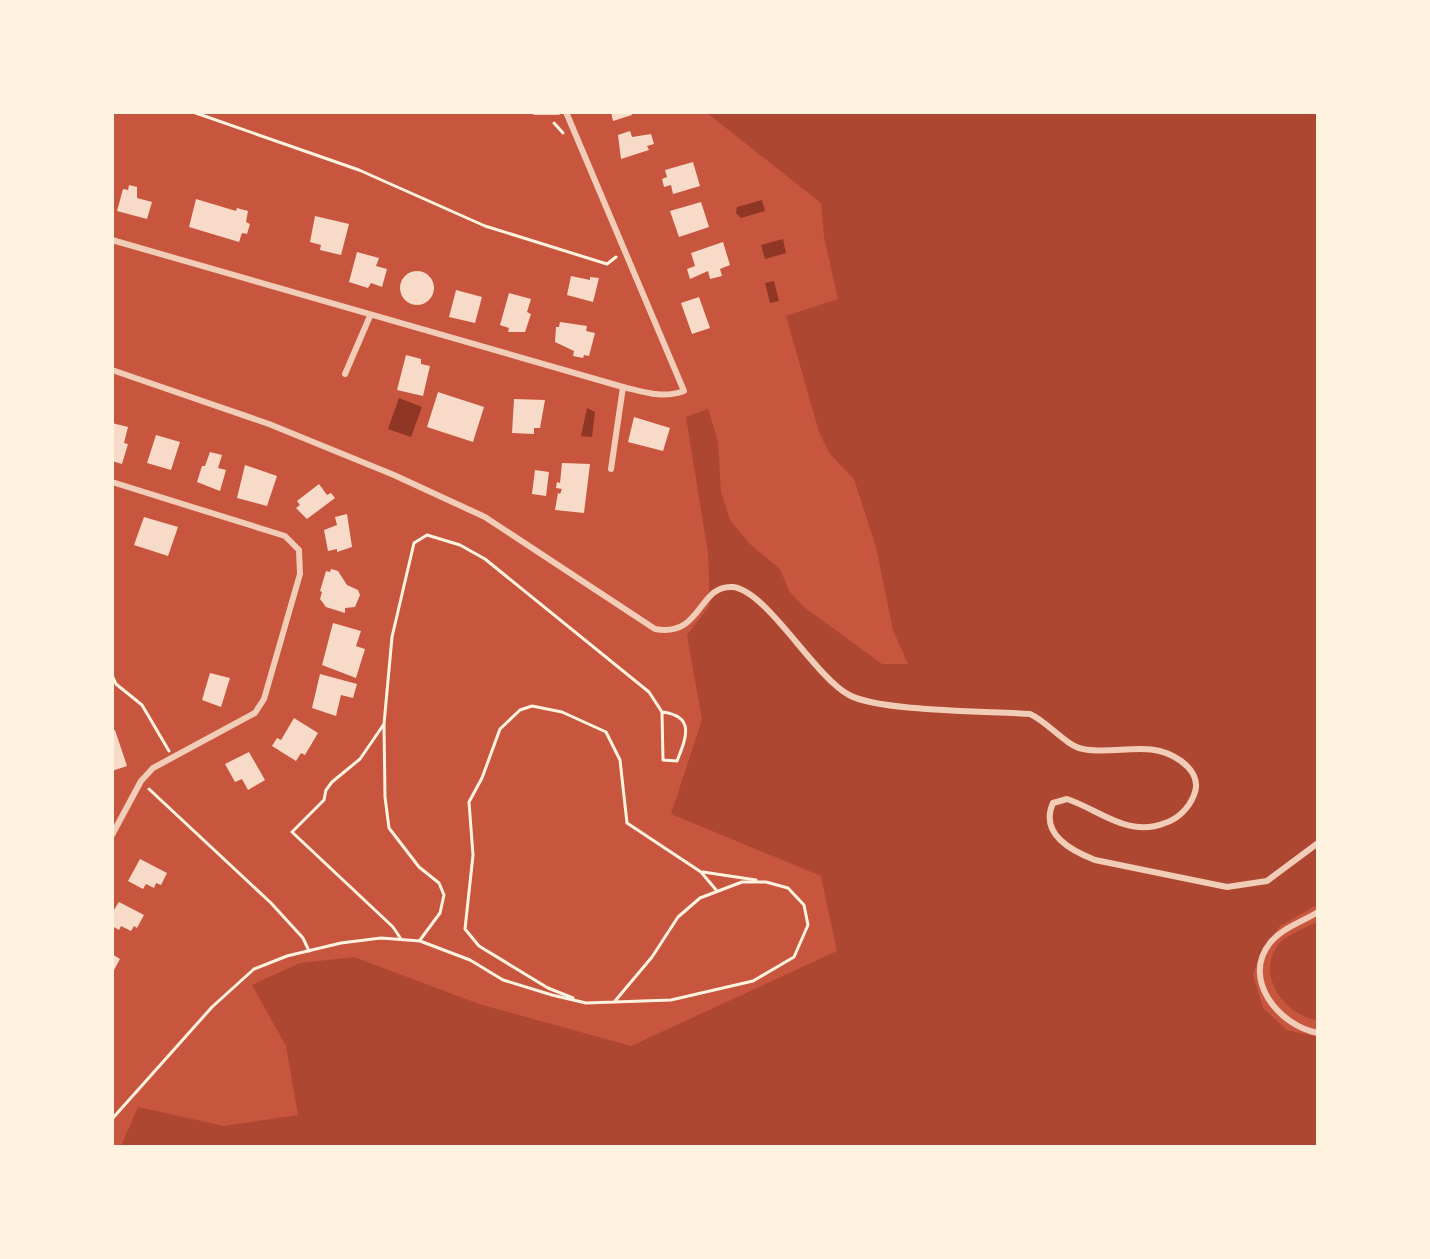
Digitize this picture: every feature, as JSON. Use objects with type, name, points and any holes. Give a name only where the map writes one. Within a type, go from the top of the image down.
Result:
[{"type":"street","points":[[535,112],[551,114],[558,112]]},
{"type":"street","points":[[112,240],[623,387],[654,395],[671,396],[684,391],[566,112]]},
{"type":"street","points":[[345,374],[370,316]]},
{"type":"street","points":[[112,370],[268,424],[485,517],[655,629],[667,632],[685,626],[721,588],[734,587],[755,598],[830,680],[853,697],[897,705],[1030,714],[1040,718],[1078,748],[1094,751],[1113,748],[1157,750],[1179,759],[1193,772],[1196,780],[1196,793],[1190,803],[1178,818],[1151,828],[1120,824],[1067,799],[1053,803],[1048,819],[1056,837],[1078,854],[1095,860],[1227,887],[1267,881],[1317,843]]},
{"type":"street","points":[[611,469],[623,387]]},
{"type":"street","points":[[112,482],[285,536],[299,549],[300,574],[264,699],[255,713],[153,768],[141,781],[112,835]]},
{"type":"street","points":[[1317,912],[1270,942],[1259,974],[1261,985],[1274,1008],[1304,1029],[1317,1033]]},
{"type":"path","points":[[193,112],[359,170],[485,226],[607,264],[617,259],[612,248]]},
{"type":"path","points":[[551,114],[556,128],[565,136]]},
{"type":"path","points":[[420,941],[440,913],[444,895],[439,883],[419,867],[389,828],[385,797],[384,724],[397,609],[414,543],[427,535],[460,545],[484,559],[649,692],[662,712],[663,760],[677,761],[687,734],[682,719],[675,714],[662,712]]},
{"type":"path","points":[[112,675],[116,684],[142,705],[173,757]]},
{"type":"path","points":[[586,1003],[548,988],[479,946],[465,929],[473,855],[469,802],[482,778],[500,729],[520,710],[532,706],[562,712],[606,732],[620,760],[627,823],[701,872],[717,891]]},
{"type":"path","points":[[384,724],[360,759],[332,782],[326,790],[324,800],[292,832],[393,927],[400,939]]},
{"type":"path","points":[[141,781],[271,903],[303,938],[309,951]]},
{"type":"path","points":[[112,1119],[212,1007],[254,969],[309,951],[381,938],[420,941],[470,960],[503,980],[586,1003],[671,1000],[753,981],[794,957],[808,924],[804,905],[788,888],[766,882],[701,872]]},
{"type":"path","points":[[615,1001],[652,957],[678,917],[700,898],[742,882],[766,882]]},
{"type":"shaded area","points":[[707,113],[1317,113],[1317,905],[1280,926],[1261,952],[1253,975],[1263,1008],[1287,1030],[1317,1037],[1317,1146],[121,1146],[138,1107],[224,1126],[298,1115],[286,1046],[252,985],[300,963],[354,957],[479,1004],[631,1046],[837,951],[821,876],[671,814],[702,720],[687,635],[710,605],[708,553],[686,417],[708,409],[718,441],[721,492],[730,520],[750,544],[780,569],[789,591],[804,607],[882,664],[908,664],[893,630],[876,547],[854,479],[829,453],[819,432],[786,316],[838,299],[824,237],[821,203]]},
{"type":"shaded area","points":[[762,200],[765,211],[741,218],[736,213],[737,207]]},
{"type":"shaded area","points":[[783,239],[786,253],[765,259],[761,245]]},
{"type":"shaded area","points":[[774,281],[779,301],[770,303],[765,283]]},
{"type":"shaded area","points":[[399,398],[422,407],[411,437],[388,429]]},
{"type":"shaded area","points":[[587,408],[595,412],[592,437],[581,436]]},
{"type":"shaded area","points":[[1317,922],[1317,1020],[1306,1017],[1285,1003],[1272,982],[1270,970],[1271,958],[1277,946],[1285,938]]},
{"type":"building","points":[[611,112],[631,112],[632,115],[613,121]]},
{"type":"building","points":[[630,131],[632,137],[651,134],[654,144],[647,146],[649,150],[621,159],[618,135]]},
{"type":"building","points":[[693,162],[700,186],[673,194],[671,185],[664,187],[662,179],[667,177],[665,170]]},
{"type":"building","points":[[129,185],[137,187],[137,198],[152,202],[147,219],[117,211],[123,189],[128,190]]},
{"type":"building","points":[[196,199],[236,211],[237,208],[248,211],[246,222],[250,224],[247,234],[242,233],[239,242],[189,227]]},
{"type":"building","points":[[701,202],[709,227],[679,237],[670,211]]},
{"type":"building","points":[[315,216],[349,224],[341,255],[320,250],[321,245],[310,242]]},
{"type":"building","points":[[723,242],[730,265],[720,269],[722,276],[710,279],[708,271],[690,279],[687,269],[695,266],[691,253]]},
{"type":"building","points":[[357,252],[379,258],[376,266],[387,269],[382,287],[371,283],[368,288],[349,282]]},
{"type":"building","points":[[417,271],[429,276],[434,288],[429,300],[417,305],[405,300],[400,288],[405,276]]},
{"type":"building","points":[[571,276],[590,280],[590,277],[599,278],[593,302],[567,295]]},
{"type":"building","points":[[456,290],[482,297],[475,323],[449,317]]},
{"type":"building","points":[[509,293],[531,299],[527,312],[531,314],[525,332],[508,332],[509,328],[500,325]]},
{"type":"building","points":[[699,297],[710,328],[692,334],[681,303]]},
{"type":"building","points":[[560,322],[587,326],[586,331],[595,333],[589,356],[584,355],[583,358],[573,356],[574,351],[555,342],[556,327],[559,327]]},
{"type":"building","points":[[406,355],[421,359],[421,364],[430,366],[423,396],[397,390]]},
{"type":"building","points":[[438,392],[484,407],[473,442],[427,427]]},
{"type":"building","points":[[514,399],[545,400],[540,428],[534,428],[534,434],[512,433]]},
{"type":"building","points":[[634,417],[670,428],[663,451],[628,442]]},
{"type":"building","points":[[112,423],[128,427],[124,443],[128,444],[122,464],[112,461]]},
{"type":"building","points":[[156,435],[180,442],[171,470],[147,463]]},
{"type":"building","points":[[210,452],[222,455],[218,468],[226,470],[220,491],[197,482]]},
{"type":"building","points":[[562,463],[590,464],[584,513],[555,510],[558,493],[560,494],[562,489],[556,488],[557,482],[560,483]]},
{"type":"building","points":[[245,465],[277,476],[267,506],[237,498]]},
{"type":"building","points":[[535,470],[549,472],[546,496],[532,494]]},
{"type":"building","points":[[319,484],[327,495],[331,493],[335,498],[307,519],[296,508],[300,505],[297,501]]},
{"type":"building","points":[[347,514],[352,547],[337,552],[337,549],[328,551],[324,530],[337,525],[335,517]]},
{"type":"building","points":[[144,517],[178,527],[168,556],[134,545]]},
{"type":"building","points":[[331,569],[338,571],[347,585],[358,590],[360,595],[355,607],[345,608],[345,613],[326,607],[320,599],[326,571],[330,572]]},
{"type":"building","points":[[333,623],[361,631],[356,646],[365,649],[356,678],[322,665]]},
{"type":"building","points":[[210,673],[230,678],[221,707],[202,700]]},
{"type":"building","points":[[320,674],[357,684],[353,698],[341,695],[336,716],[312,708]]},
{"type":"building","points":[[294,718],[318,733],[305,755],[301,753],[296,761],[272,746],[277,738],[281,740]]},
{"type":"building","points":[[115,730],[127,766],[112,771],[112,731]]},
{"type":"building","points":[[249,752],[265,780],[248,790],[242,779],[235,782],[225,764]]},
{"type":"building","points":[[140,859],[167,873],[161,885],[156,883],[154,888],[146,884],[143,889],[128,881]]},
{"type":"building","points":[[119,902],[144,915],[137,928],[134,926],[131,931],[121,926],[119,930],[112,926],[112,913]]},
{"type":"building","points":[[112,954],[120,959],[114,970],[112,969]]}]
